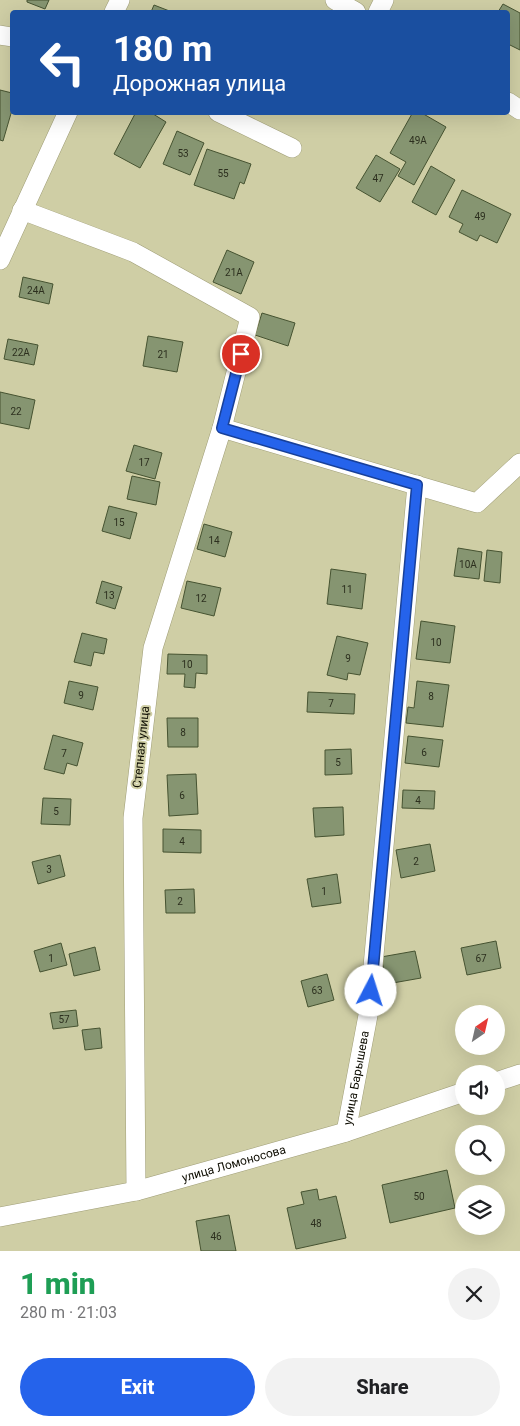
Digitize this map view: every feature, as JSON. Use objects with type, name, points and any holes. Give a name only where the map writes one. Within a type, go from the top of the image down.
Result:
[{"type":"street","points":[[335,0],[352,10]]},
{"type":"street","points":[[0,260],[67,115]]},
{"type":"street","points":[[224,115],[292,148]]},
{"type":"street","name":"Степная улица","points":[[22,210],[133,252],[250,317],[222,428],[153,648],[134,808],[136,1192]]},
{"type":"street","points":[[222,428],[477,503],[520,463]]},
{"type":"street","name":"улица Барышева","points":[[346,1132],[369,1010],[417,485]]},
{"type":"street","points":[[505,1079],[520,1074]]},
{"type":"street","name":"улица Ломоносова","points":[[0,1217],[136,1192],[346,1132],[455,1095]]},
{"type":"building","points":[[27,0],[49,0],[45,9],[27,2]]},
{"type":"building","points":[[503,4],[520,13],[520,50],[510,45],[510,10],[499,10]]},
{"type":"building","points":[[154,5],[167,10],[152,10]]},
{"type":"building","points":[[0,90],[10,92],[11,115],[3,141],[0,140]]},
{"type":"building","points":[[134,115],[155,115],[166,122],[140,168],[114,154]]},
{"type":"building","points":[[411,115],[425,115],[446,127],[414,185],[398,176],[406,162],[390,153]]},
{"type":"building","points":[[177,131],[204,143],[190,175],[163,164]]},
{"type":"building","points":[[207,149],[251,164],[244,184],[240,182],[234,199],[194,185]]},
{"type":"building","points":[[376,155],[400,169],[380,202],[356,188]]},
{"type":"building","points":[[431,166],[455,180],[436,215],[412,202]]},
{"type":"building","points":[[462,190],[511,214],[497,243],[480,235],[477,241],[459,232],[463,224],[449,217]]},
{"type":"building","points":[[227,250],[254,262],[241,294],[213,282]]},
{"type":"building","points":[[23,277],[53,284],[49,304],[19,297]]},
{"type":"building","points":[[262,313],[295,323],[288,346],[255,335]]},
{"type":"building","points":[[148,336],[183,342],[177,372],[143,366]]},
{"type":"building","points":[[8,339],[38,345],[34,365],[4,359]]},
{"type":"building","points":[[0,392],[35,400],[29,429],[0,423]]},
{"type":"building","points":[[134,445],[162,453],[155,479],[126,471]]},
{"type":"building","points":[[132,476],[160,482],[156,505],[127,499]]},
{"type":"building","points":[[109,506],[137,513],[130,539],[102,531]]},
{"type":"building","points":[[204,524],[232,532],[225,557],[197,549]]},
{"type":"building","points":[[458,548],[482,552],[479,579],[454,576]]},
{"type":"building","points":[[487,550],[502,552],[500,583],[484,581]]},
{"type":"building","points":[[331,569],[366,574],[362,609],[327,604]]},
{"type":"building","points":[[102,581],[122,587],[115,609],[96,603]]},
{"type":"building","points":[[187,581],[221,588],[214,616],[181,608]]},
{"type":"building","points":[[421,621],[455,626],[450,663],[416,659]]},
{"type":"building","points":[[82,633],[107,639],[104,654],[94,652],[91,666],[74,662]]},
{"type":"building","points":[[337,636],[368,643],[360,675],[348,673],[347,680],[327,675]]},
{"type":"building","points":[[168,654],[207,655],[207,674],[196,673],[195,688],[184,687],[185,674],[167,674]]},
{"type":"building","points":[[69,681],[98,687],[93,710],[64,703]]},
{"type":"building","points":[[417,681],[449,685],[443,727],[406,723],[408,707],[414,708]]},
{"type":"building","points":[[308,692],[355,694],[354,714],[307,712]]},
{"type":"building","points":[[167,718],[198,718],[198,747],[168,747]]},
{"type":"building","points":[[53,735],[83,743],[77,766],[67,763],[64,774],[44,769]]},
{"type":"building","points":[[408,736],[443,740],[439,767],[405,763]]},
{"type":"building","points":[[351,749],[352,774],[325,775],[325,750]]},
{"type":"building","points":[[196,774],[198,814],[169,816],[167,775]]},
{"type":"building","points":[[403,790],[435,791],[434,809],[402,808]]},
{"type":"building","points":[[43,798],[71,799],[70,825],[41,824]]},
{"type":"building","points":[[343,807],[344,835],[315,837],[313,808]]},
{"type":"building","points":[[163,829],[201,830],[201,853],[163,852]]},
{"type":"building","points":[[430,844],[435,871],[401,878],[396,850]]},
{"type":"building","points":[[60,855],[65,876],[38,884],[32,862]]},
{"type":"building","points":[[337,874],[341,903],[312,907],[307,879]]},
{"type":"building","points":[[194,889],[195,913],[166,913],[165,890]]},
{"type":"building","points":[[496,941],[501,968],[467,975],[461,948]]},
{"type":"building","points":[[61,943],[67,965],[40,972],[34,951]]},
{"type":"building","points":[[95,947],[100,970],[74,976],[69,954]]},
{"type":"building","points":[[415,951],[421,978],[387,984],[381,957]]},
{"type":"building","points":[[327,974],[334,1000],[308,1007],[301,981]]},
{"type":"building","points":[[76,1010],[78,1026],[53,1029],[50,1013]]},
{"type":"building","points":[[100,1028],[102,1048],[85,1050],[82,1030]]},
{"type":"building","points":[[447,1170],[455,1208],[390,1223],[382,1185]]},
{"type":"building","points":[[317,1189],[319,1200],[336,1196],[346,1238],[296,1249],[287,1208],[304,1204],[301,1192]]},
{"type":"building","points":[[229,1215],[236,1251],[201,1251],[196,1221]]},
{"type":"route","points":[[241,354],[222,428],[417,485],[371,991]]}]
